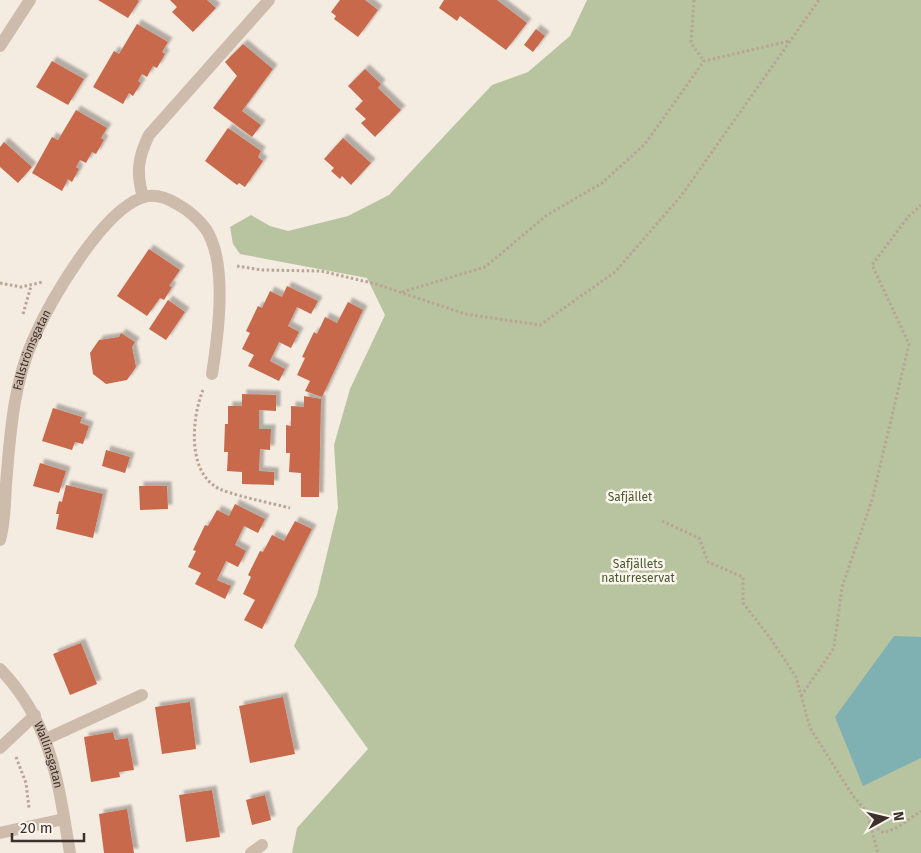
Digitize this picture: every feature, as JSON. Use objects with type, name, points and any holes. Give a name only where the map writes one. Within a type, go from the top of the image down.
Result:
[{"type":"street","points":[[0,46],[30,0]]},
{"type":"street","points":[[212,374],[218,339],[219,286],[211,238],[189,211],[160,197],[143,197],[138,167],[140,153],[149,135],[269,0]]},
{"type":"street","name":"Fallströmsgatan","points":[[0,540],[10,434],[20,384],[32,341],[53,301],[83,254],[116,217],[133,202],[143,197]]},
{"type":"street","name":"Wallinsgatan","points":[[0,669],[35,716],[46,739],[70,853]]},
{"type":"street","points":[[46,739],[142,695]]},
{"type":"street","points":[[5,743],[35,716]]},
{"type":"street","points":[[0,833],[64,819]]},
{"type":"street","points":[[251,853],[262,845]]},
{"type":"path","points":[[694,0],[691,43],[704,61]]},
{"type":"path","points":[[262,270],[321,271],[401,292],[465,314],[540,325],[615,272],[675,203],[819,0]]},
{"type":"path","points":[[401,292],[485,267],[547,215],[602,183],[644,144],[704,61],[789,41]]},
{"type":"path","points":[[801,696],[834,648],[842,587],[872,500],[909,344],[872,265],[908,217],[921,205]]},
{"type":"path","points":[[0,283],[21,288],[31,286]]},
{"type":"path","points":[[212,374],[197,409],[194,432],[197,457],[204,475],[216,488],[290,508]]},
{"type":"path","points":[[662,521],[699,538],[708,562],[743,577],[743,603],[771,639],[796,677],[810,728],[853,796],[866,812],[878,853]]},
{"type":"path","points":[[5,743],[26,783],[31,826]]},
{"type":"path","points":[[869,823],[884,833],[898,827],[921,811]]},
{"type":"green space","name":"Safjället","points":[[587,0],[921,0],[921,853],[292,853],[297,828],[368,749],[294,646],[317,595],[338,508],[334,445],[350,389],[385,315],[367,278],[240,254],[233,244],[230,227],[251,215],[270,226],[288,231],[348,216],[389,195],[492,85],[528,72],[570,36]]},
{"type":"water","points":[[894,636],[921,637],[921,758],[863,786],[835,717]]},
{"type":"building","points":[[98,0],[137,0],[139,1],[128,18]]},
{"type":"building","points":[[170,0],[207,0],[216,8],[193,32],[172,12],[177,7]]},
{"type":"building","points":[[340,0],[365,0],[378,10],[358,37],[334,19],[336,16],[331,12]]},
{"type":"building","points":[[444,0],[497,0],[527,23],[506,50],[460,16],[457,21],[439,8]]},
{"type":"building","points":[[137,24],[168,42],[162,52],[165,54],[157,68],[153,66],[147,77],[142,74],[138,81],[141,83],[133,96],[129,93],[123,104],[93,87],[114,51],[119,54]]},
{"type":"building","points":[[536,29],[545,36],[533,52],[524,45]]},
{"type":"building","points":[[243,44],[273,69],[242,111],[261,125],[252,137],[213,108],[237,76],[225,62]]},
{"type":"building","points":[[52,61],[84,79],[68,105],[36,87]]},
{"type":"building","points":[[365,69],[381,84],[378,88],[401,110],[375,137],[361,123],[366,119],[355,109],[363,101],[348,86]]},
{"type":"building","points":[[76,110],[107,128],[101,138],[104,140],[96,154],[92,152],[86,163],[80,160],[76,167],[79,169],[72,182],[68,179],[62,191],[32,173],[52,137],[58,140]]},
{"type":"building","points":[[228,128],[261,151],[258,157],[263,161],[245,187],[239,183],[237,185],[205,161]]},
{"type":"building","points":[[343,138],[371,163],[351,185],[342,176],[340,179],[331,171],[334,168],[324,159]]},
{"type":"building","points":[[4,142],[32,167],[18,183],[0,167],[0,147]]},
{"type":"building","points":[[149,249],[180,270],[169,286],[172,287],[164,300],[160,298],[147,316],[117,296]]},
{"type":"building","points":[[287,286],[318,301],[311,314],[297,307],[288,326],[299,332],[291,348],[279,342],[270,361],[285,369],[279,381],[248,366],[254,355],[242,349],[250,333],[246,331],[258,306],[262,308],[270,291],[282,297]]},
{"type":"building","points":[[168,300],[185,312],[166,340],[149,329]]},
{"type":"building","points":[[348,302],[363,310],[322,397],[305,391],[310,381],[297,375],[305,358],[302,357],[314,332],[317,334],[325,317],[337,323]]},
{"type":"building","points":[[121,333],[135,342],[132,347],[136,367],[127,380],[106,384],[93,374],[90,353],[99,340],[119,337]]},
{"type":"building","points":[[242,394],[276,395],[276,411],[259,410],[259,429],[271,429],[270,450],[260,449],[259,471],[274,472],[274,485],[242,484],[242,472],[227,471],[228,452],[224,452],[225,424],[228,424],[228,406],[242,406]]},
{"type":"building","points":[[304,396],[321,399],[319,497],[301,497],[301,473],[289,472],[290,453],[286,453],[286,425],[291,426],[291,406],[304,407]]},
{"type":"building","points":[[53,408],[82,417],[80,423],[89,426],[83,444],[75,442],[72,450],[42,441]]},
{"type":"building","points":[[106,450],[130,457],[125,473],[102,466]]},
{"type":"building","points":[[40,463],[66,471],[59,493],[33,486]]},
{"type":"building","points":[[66,485],[103,494],[93,538],[56,529],[59,514],[56,514],[59,501],[62,502]]},
{"type":"building","points":[[139,486],[167,486],[168,509],[140,510]]},
{"type":"building","points":[[235,504],[265,519],[258,533],[244,526],[235,545],[246,551],[238,567],[226,561],[217,580],[231,586],[225,599],[195,584],[201,573],[188,567],[196,551],[193,550],[205,525],[208,526],[217,510],[229,516]]},
{"type":"building","points":[[295,521],[312,529],[262,629],[244,620],[255,600],[243,594],[251,577],[248,575],[260,551],[263,552],[272,535],[284,541]]},
{"type":"building","points":[[81,643],[97,684],[70,695],[53,654]]},
{"type":"building","points":[[283,697],[295,754],[250,763],[239,706]]},
{"type":"building","points":[[190,702],[196,749],[162,754],[155,707]]},
{"type":"building","points":[[113,732],[115,740],[128,738],[134,770],[119,772],[120,777],[91,782],[84,737]]},
{"type":"building","points":[[212,790],[220,837],[186,842],[179,795]]},
{"type":"building","points":[[265,795],[271,820],[252,825],[246,800]]},
{"type":"building","points":[[127,809],[134,853],[104,853],[99,814]]},
{"type":"park label","name":"Safjällets naturreservat","points":[[638,571]]}]
